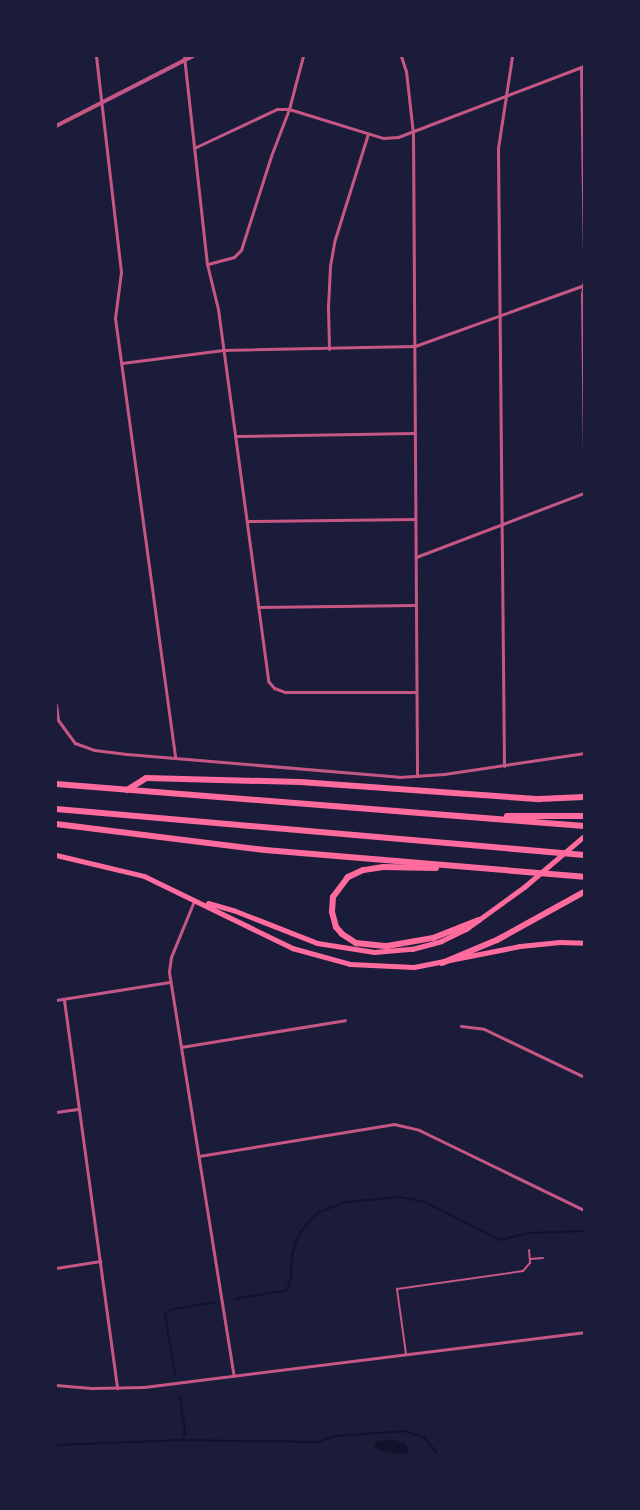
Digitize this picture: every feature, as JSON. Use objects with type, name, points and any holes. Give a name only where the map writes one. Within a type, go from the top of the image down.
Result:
[{"type":"highway","points":[[128,790],[146,778],[300,782],[539,799],[585,797]]},
{"type":"highway","points":[[56,784],[585,826]]},
{"type":"highway","points":[[56,809],[585,855]]},
{"type":"highway","points":[[468,816],[585,816]]},
{"type":"highway","points":[[56,824],[265,850],[585,877]]},
{"type":"highway","points":[[479,920],[416,942],[366,945],[348,939],[339,931],[333,916],[332,904],[335,892],[344,880],[355,873],[373,868],[514,871]]},
{"type":"highway","points":[[442,963],[497,940],[585,892]]},
{"type":"main road","points":[[195,900],[233,910],[317,943],[361,951],[394,951],[428,945],[466,929],[524,887],[585,836]]},
{"type":"main road","points":[[56,855],[144,876],[292,948],[331,960],[388,968],[442,963],[530,945],[585,943]]},
{"type":"street","points":[[96,56],[121,272],[115,318],[175,757]]},
{"type":"street","points":[[56,126],[102,104],[184,58],[193,56]]},
{"type":"street","points":[[207,264],[234,257],[241,250],[271,156],[289,109],[303,56]]},
{"type":"street","points":[[400,56],[406,71],[413,133],[417,776]]},
{"type":"street","points":[[504,766],[498,148],[504,97],[513,56]]},
{"type":"street","points":[[184,58],[207,264],[223,350],[268,681],[274,688],[285,692],[416,692]]},
{"type":"street","points":[[194,148],[277,109],[289,109],[383,138],[413,133],[583,66],[585,249]]},
{"type":"street","points":[[329,349],[327,307],[330,266],[335,239],[368,134]]},
{"type":"street","points":[[585,280],[585,451]]},
{"type":"street","points":[[122,363],[223,350],[415,346],[584,285]]},
{"type":"street","points":[[235,436],[414,433]]},
{"type":"street","points":[[416,557],[585,493]]},
{"type":"street","points":[[247,522],[415,519]]},
{"type":"street","points":[[258,607],[415,605]]},
{"type":"street","points":[[56,705],[58,720],[75,743],[94,750],[378,776],[417,776],[504,766],[585,753]]},
{"type":"street","points":[[195,900],[171,957],[170,982],[234,1376]]},
{"type":"street","points":[[56,1000],[170,982]]},
{"type":"street","points":[[64,1000],[117,1388]]},
{"type":"street","points":[[181,1047],[345,1020]]},
{"type":"street","points":[[461,1026],[484,1029],[585,1077]]},
{"type":"street","points":[[56,1112],[78,1109]]},
{"type":"street","points":[[199,1156],[394,1124],[419,1130],[585,1210]]},
{"type":"street","points":[[406,1354],[397,1289],[523,1271],[530,1259],[529,1250]]},
{"type":"street","points":[[530,1259],[543,1258]]},
{"type":"street","points":[[56,1268],[100,1261]]},
{"type":"street","points":[[56,1385],[117,1388],[234,1376],[585,1332]]},
{"type":"shaded area","points":[[394,1440],[404,1443],[409,1450],[407,1454],[392,1454],[374,1448],[376,1441]]},
{"type":"waterway","points":[[235,1299],[287,1290],[291,1278],[292,1254],[299,1234],[319,1212],[347,1202],[400,1197],[425,1202],[501,1240],[529,1233],[584,1231]]},
{"type":"waterway","points":[[175,1374],[165,1314],[170,1310],[215,1302]]},
{"type":"waterway","points":[[180,1396],[185,1433],[183,1440]]},
{"type":"waterway","points":[[56,1445],[183,1440],[317,1442],[336,1436],[404,1431],[424,1437],[438,1454]]}]
